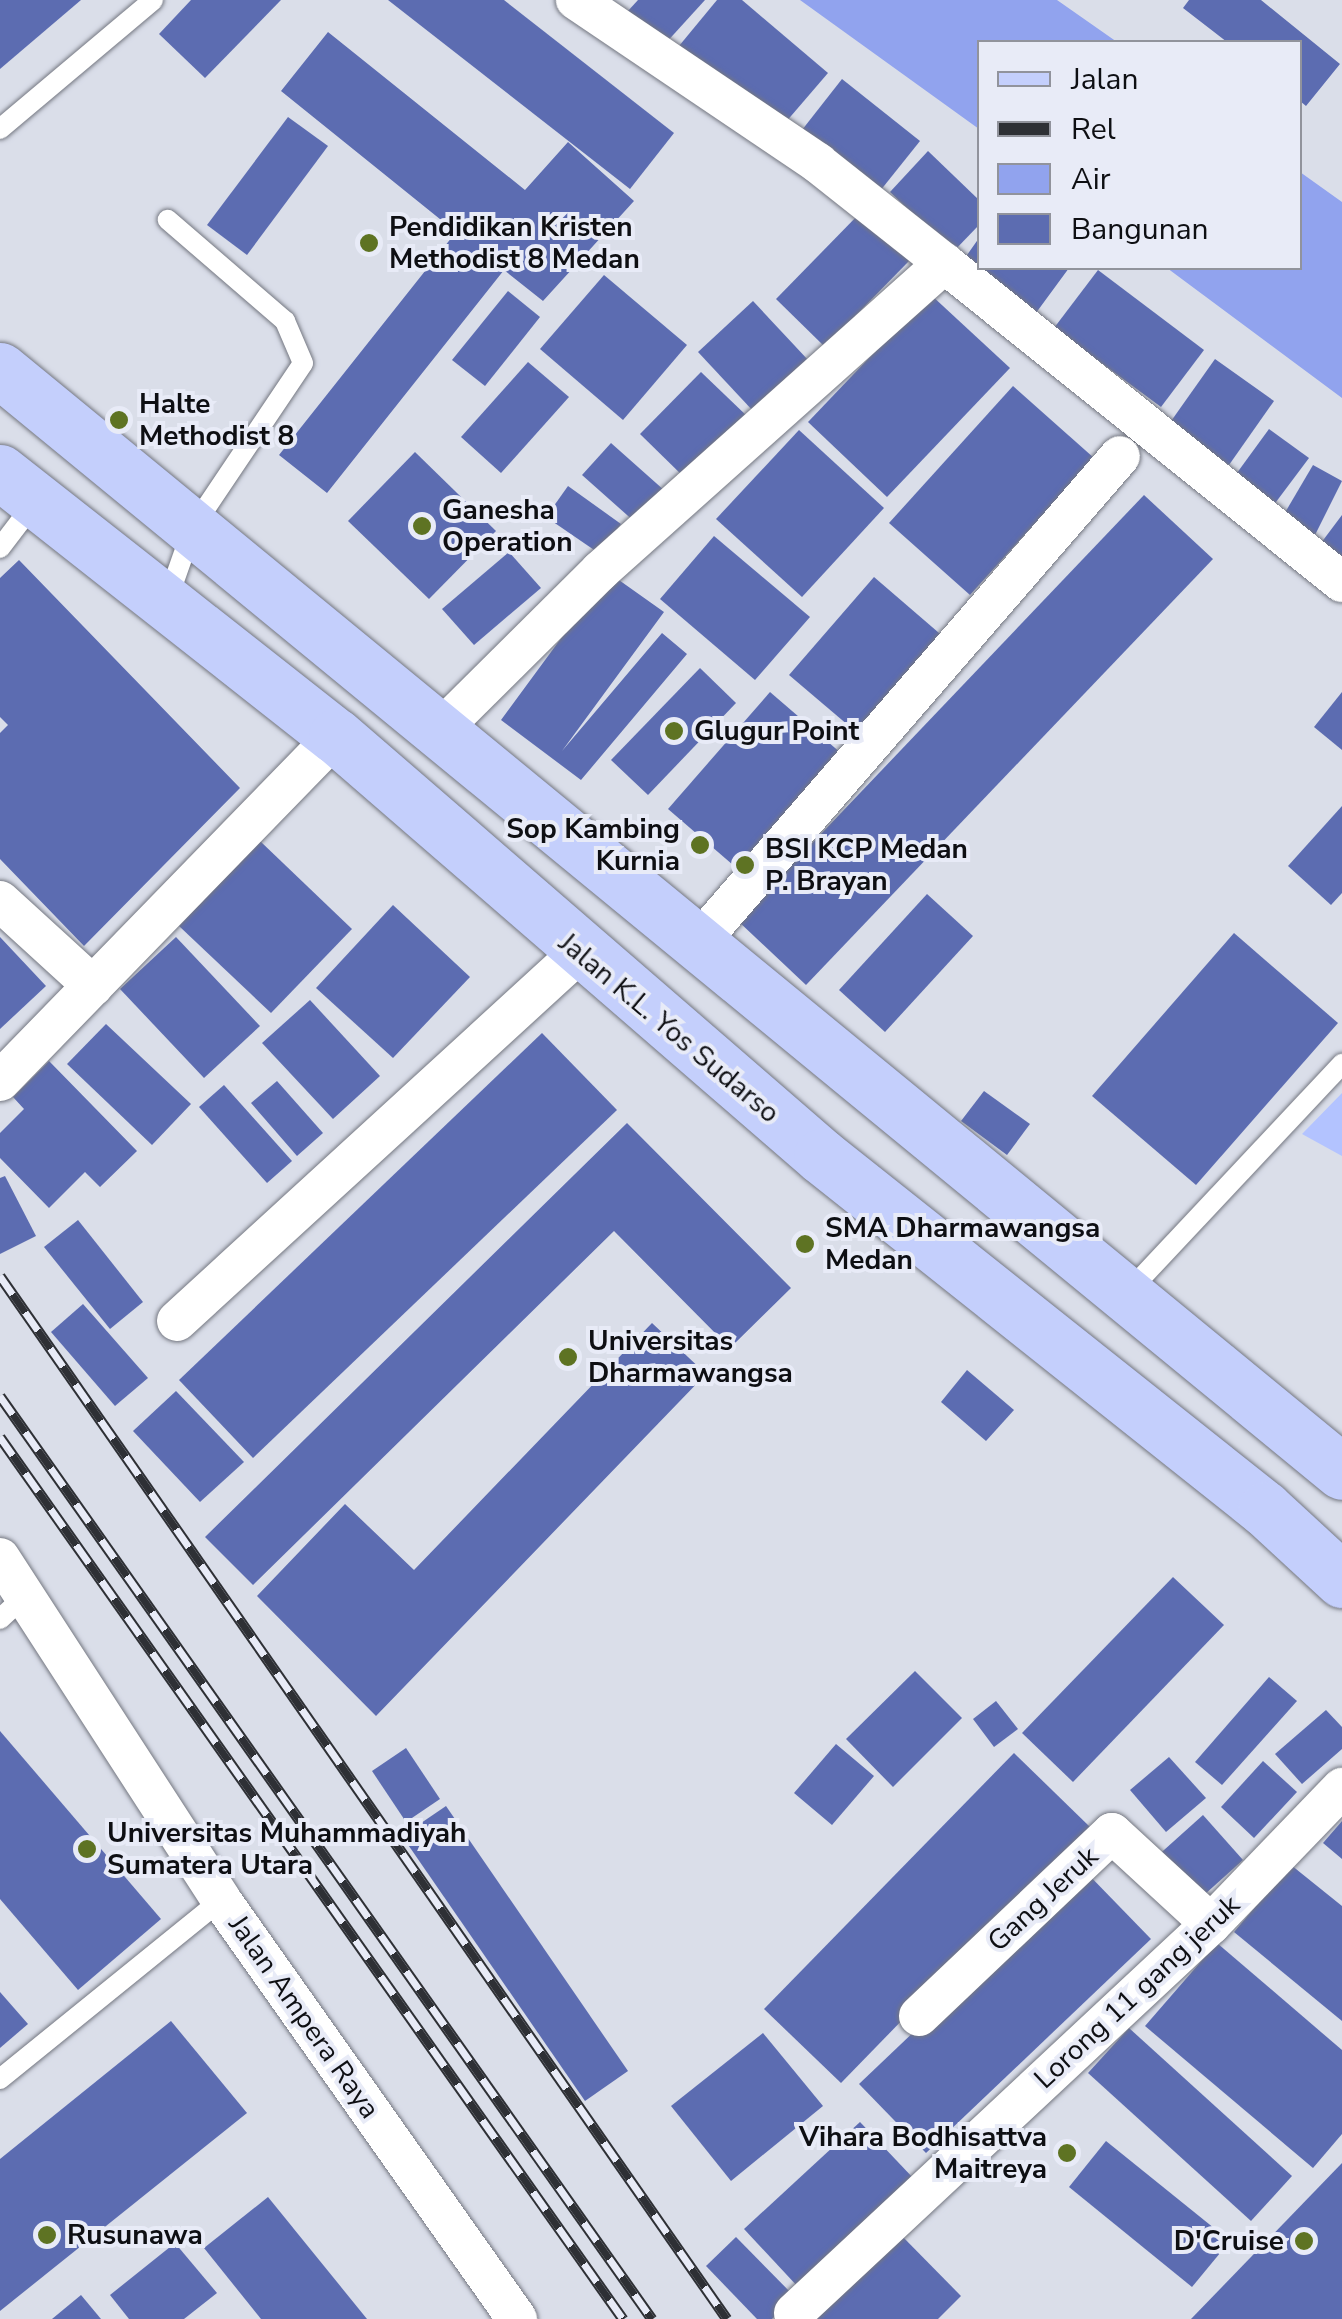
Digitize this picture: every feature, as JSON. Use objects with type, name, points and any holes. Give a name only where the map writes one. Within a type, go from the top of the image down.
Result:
[{"type":"main road","points":[[0,370],[1342,1472]]},
{"type":"main road","name":"Jalan K.L. Yos Sudarso","points":[[18,487],[336,736],[580,952],[821,1156],[1265,1509],[1342,1580]]},
{"type":"main road","points":[[821,1156],[875,1090]]},
{"type":"street","points":[[576,0],[818,163],[1342,582]]},
{"type":"street","points":[[441,729],[600,570],[944,263]]},
{"type":"street","points":[[698,943],[1120,456]]},
{"type":"street","points":[[0,1080],[336,736]]},
{"type":"street","points":[[0,901],[93,986]]},
{"type":"street","points":[[177,1321],[580,952]]},
{"type":"street","name":"Jalan Ampera Raya","points":[[0,1558],[13,1607],[517,2319]]},
{"type":"street","name":"Lorong 11 gang jeruk","points":[[794,2312],[1211,1924],[1342,1788]]},
{"type":"street","name":"Gang Jeruk","points":[[919,2016],[1112,1833],[1211,1924]]},
{"type":"lane","points":[[0,129],[152,0]]},
{"type":"lane","points":[[167,603],[193,526],[296,382],[302,348],[260,297],[168,220]]},
{"type":"lane","points":[[0,548],[18,487]]},
{"type":"lane","points":[[1125,1296],[1342,1064]]},
{"type":"lane","points":[[0,2079],[221,1900]]},
{"type":"shaded area","points":[[1342,1093],[1342,1156],[1302,1134]]},
{"type":"water","points":[[800,0],[1057,0],[1114,40],[977,40],[977,128]]},
{"type":"water","points":[[1302,173],[1342,202],[1342,398],[1170,270],[1302,270]]},
{"type":"building","points":[[0,0],[81,0],[0,69]]},
{"type":"building","points":[[191,0],[281,0],[205,78],[159,34]]},
{"type":"building","points":[[388,0],[504,0],[674,133],[630,189]]},
{"type":"building","points":[[638,0],[705,0],[664,45],[627,12]]},
{"type":"building","points":[[717,0],[742,0],[828,73],[779,130],[679,46]]},
{"type":"building","points":[[1189,0],[1261,0],[1340,64],[1306,106],[1302,103],[1302,40],[1224,40],[1183,8]]},
{"type":"building","points":[[328,32],[525,190],[568,142],[634,201],[543,301],[504,270],[327,493],[279,455],[456,232],[281,91]]},
{"type":"building","points":[[842,79],[920,141],[880,191],[802,130]]},
{"type":"building","points":[[288,117],[328,146],[247,255],[207,225]]},
{"type":"building","points":[[928,151],[977,198],[977,227],[953,252],[890,192]]},
{"type":"building","points":[[860,213],[909,261],[825,347],[776,299]]},
{"type":"building","points":[[977,241],[977,270],[1068,270],[1033,317],[960,265]]},
{"type":"building","points":[[1098,270],[1204,350],[1161,407],[1054,328]]},
{"type":"building","points":[[604,275],[687,345],[623,420],[540,349]]},
{"type":"building","points":[[508,291],[540,317],[485,386],[452,360]]},
{"type":"building","points":[[930,294],[1010,368],[887,497],[808,422]]},
{"type":"building","points":[[753,301],[809,361],[754,412],[698,352]]},
{"type":"building","points":[[1215,359],[1274,401],[1229,465],[1169,424]]},
{"type":"building","points":[[528,362],[569,397],[501,473],[461,437]]},
{"type":"building","points":[[701,372],[749,418],[688,481],[640,434]]},
{"type":"building","points":[[1013,386],[1094,458],[970,595],[889,523]]},
{"type":"building","points":[[1269,429],[1309,458],[1273,506],[1234,477]]},
{"type":"building","points":[[799,430],[884,508],[802,597],[716,519]]},
{"type":"building","points":[[611,443],[665,491],[636,523],[582,475]]},
{"type":"building","name":"Ganesha Operation","points":[[415,452],[496,531],[429,599],[348,521]]},
{"type":"building","points":[[1313,465],[1342,481],[1315,535],[1283,516]]},
{"type":"building","points":[[568,486],[621,524],[600,554],[546,517]]},
{"type":"building","points":[[1144,495],[1213,559],[806,985],[738,921]]},
{"type":"building","points":[[1342,515],[1342,577],[1312,555]]},
{"type":"building","points":[[714,536],[810,617],[755,680],[660,599]]},
{"type":"building","points":[[509,552],[541,588],[474,645],[442,609]]},
{"type":"building","points":[[19,560],[240,788],[84,946],[0,859],[0,733],[8,725],[0,717],[0,578]]},
{"type":"building","points":[[609,573],[664,612],[562,751],[662,633],[687,654],[581,780],[501,720]]},
{"type":"building","points":[[874,577],[946,639],[862,737],[789,675]]},
{"type":"building","name":"Glugur Point","points":[[700,668],[736,703],[648,795],[611,760]]},
{"type":"building","points":[[770,692],[842,754],[740,871],[668,809]]},
{"type":"building","points":[[1342,692],[1342,750],[1314,727]]},
{"type":"building","points":[[1342,806],[1342,893],[1331,905],[1288,866]]},
{"type":"building","points":[[260,841],[352,929],[271,1013],[179,926]]},
{"type":"building","points":[[927,894],[973,936],[885,1032],[839,990]]},
{"type":"building","points":[[393,905],[470,977],[393,1058],[316,988]]},
{"type":"building","points":[[1234,933],[1338,1023],[1196,1185],[1092,1096]]},
{"type":"building","points":[[0,937],[46,986],[0,1029]]},
{"type":"building","points":[[176,937],[260,1026],[204,1078],[120,989]]},
{"type":"building","points":[[310,1000],[380,1076],[333,1119],[262,1043]]},
{"type":"building","points":[[106,1024],[191,1104],[152,1145],[67,1064]]},
{"type":"building","points":[[542,1033],[617,1110],[253,1458],[179,1380]]},
{"type":"building","points":[[49,1061],[137,1151],[100,1187],[85,1172],[49,1208],[0,1158],[0,1133],[24,1109],[13,1097]]},
{"type":"building","points":[[277,1081],[323,1133],[297,1156],[251,1103]]},
{"type":"building","points":[[224,1085],[292,1161],[267,1183],[199,1107]]},
{"type":"building","points":[[984,1091],[1030,1124],[1007,1155],[961,1121]]},
{"type":"building","points":[[627,1123],[791,1288],[730,1348],[614,1231],[253,1585],[205,1537]]},
{"type":"building","points":[[5,1176],[36,1236],[0,1254],[0,1178]]},
{"type":"building","points":[[78,1220],[143,1302],[110,1329],[44,1247]]},
{"type":"building","points":[[83,1304],[148,1378],[115,1406],[51,1332]]},
{"type":"building","points":[[652,1323],[706,1374],[376,1716],[257,1596],[345,1504],[414,1570]]},
{"type":"building","points":[[967,1370],[1014,1410],[986,1441],[941,1402]]},
{"type":"building","points":[[176,1391],[244,1462],[200,1502],[133,1431]]},
{"type":"building","points":[[1173,1577],[1224,1625],[1073,1782],[1022,1733]]},
{"type":"building","points":[[915,1671],[962,1718],[893,1787],[846,1739]]},
{"type":"building","points":[[1269,1677],[1297,1701],[1222,1785],[1195,1762]]},
{"type":"building","points":[[996,1701],[1018,1729],[994,1747],[973,1719]]},
{"type":"building","points":[[1326,1710],[1342,1727],[1342,1749],[1302,1784],[1275,1754]]},
{"type":"building","points":[[0,1731],[161,1919],[78,1990],[0,1899]]},
{"type":"building","points":[[836,1744],[874,1776],[832,1825],[794,1793]]},
{"type":"building","points":[[406,1748],[440,1799],[406,1822],[372,1771]]},
{"type":"building","points":[[1014,1753],[1090,1827],[841,2083],[764,2009]]},
{"type":"building","points":[[1169,1757],[1206,1798],[1166,1832],[1130,1790]]},
{"type":"building","points":[[1263,1761],[1297,1792],[1254,1838],[1221,1807]]},
{"type":"building","points":[[446,1806],[628,2071],[585,2101],[402,1836]]},
{"type":"building","points":[[1203,1815],[1243,1860],[1194,1904],[1154,1859]]},
{"type":"building","points":[[1342,1821],[1342,1859],[1323,1843]]},
{"type":"building","points":[[1291,1865],[1342,1906],[1342,2021],[1234,1932]]},
{"type":"building","points":[[1084,1870],[1151,1939],[926,2153],[859,2084]]},
{"type":"building","points":[[1217,1943],[1342,2050],[1342,2134],[1313,2168],[1145,2026]]},
{"type":"building","points":[[0,1992],[28,2024],[0,2048]]},
{"type":"building","name":"Rusunawa","points":[[171,2021],[247,2113],[0,2311],[0,2159]]},
{"type":"building","points":[[1129,2028],[1292,2176],[1251,2221],[1088,2073]]},
{"type":"building","points":[[763,2033],[823,2106],[731,2181],[671,2106]]},
{"type":"building","points":[[860,2122],[915,2180],[799,2288],[744,2229]]},
{"type":"building","points":[[1106,2141],[1230,2241],[1192,2287],[1069,2187]]},
{"type":"building","name":"D'Cruise","points":[[1342,2163],[1342,2319],[1191,2319]]},
{"type":"building","points":[[268,2197],[367,2319],[261,2319],[204,2248]]},
{"type":"building","points":[[899,2233],[961,2296],[938,2319],[816,2319]]},
{"type":"building","points":[[736,2237],[795,2297],[772,2319],[757,2319],[706,2266]]},
{"type":"building","points":[[175,2243],[217,2293],[184,2319],[129,2319],[110,2295]]},
{"type":"building","points":[[81,2295],[101,2319],[52,2319]]},
{"type":"railway","points":[[0,1276],[727,2319]]},
{"type":"railway","points":[[0,1396],[652,2319]]},
{"type":"railway","points":[[0,1437],[623,2319]]},
{"type":"place","name":"Pendidikan Kristen Methodist 8 Medan","points":[[369,243]]},
{"type":"place","name":"Halte Methodist 8","points":[[119,420]]},
{"type":"place","name":"Ganesha Operation","points":[[422,526]]},
{"type":"place","name":"Glugur Point","points":[[674,731]]},
{"type":"place","name":"Sop Kambing Kurnia","points":[[700,845]]},
{"type":"place","name":"BSI KCP Medan P. Brayan","points":[[745,865]]},
{"type":"place","name":"SMA Dharmawangsa Medan","points":[[805,1244]]},
{"type":"place","name":"Universitas Dharmawangsa","points":[[568,1357]]},
{"type":"place","name":"Universitas Muhammadiyah Sumatera Utara","points":[[87,1849]]},
{"type":"place","name":"Vihara Bodhisattva Maitreya","points":[[1067,2153]]},
{"type":"place","name":"Rusunawa","points":[[47,2235]]},
{"type":"place","name":"D'Cruise","points":[[1304,2241]]}]
